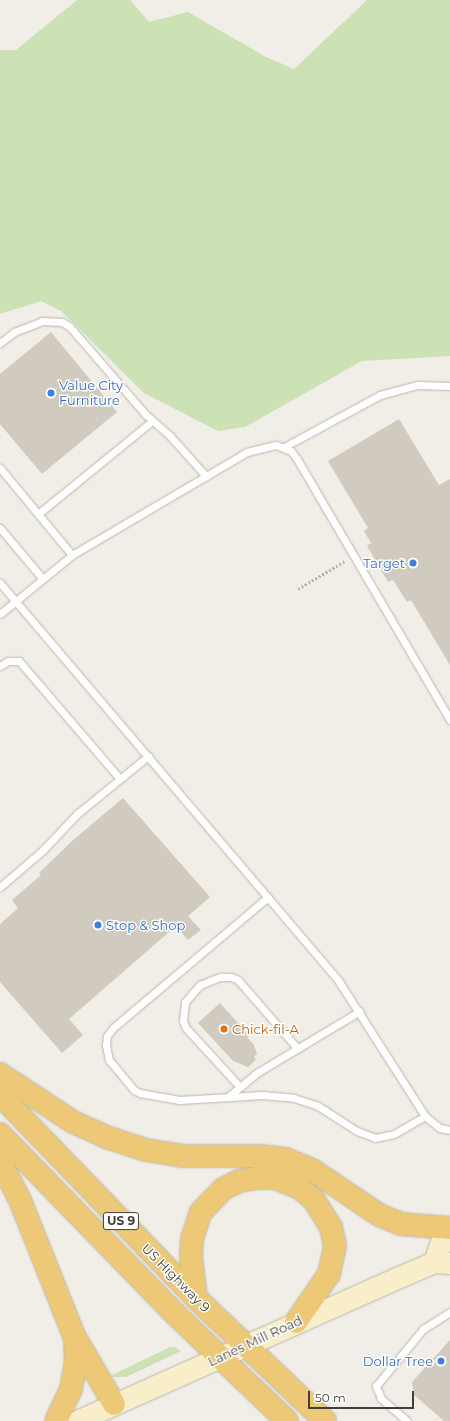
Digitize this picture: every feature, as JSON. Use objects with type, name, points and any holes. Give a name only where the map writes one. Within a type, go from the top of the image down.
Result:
[{"type":"highway","points":[[0,1074],[73,1122],[106,1137],[146,1150],[182,1156],[259,1156],[286,1159],[314,1171],[379,1215],[400,1224],[450,1228]]},
{"type":"highway","name":"US Highway 9","points":[[0,1095],[196,1298],[244,1346],[325,1421]]},
{"type":"highway","name":"US Highway 9","points":[[0,1134],[220,1358],[287,1421]]},
{"type":"highway","points":[[0,1161],[20,1200],[75,1338],[114,1404]]},
{"type":"highway","points":[[196,1298],[191,1258],[192,1239],[201,1212],[223,1189],[239,1181],[258,1178],[275,1178],[300,1188],[314,1200],[331,1227],[335,1246],[329,1274],[296,1322]]},
{"type":"highway","points":[[56,1421],[71,1389],[76,1362],[75,1338]]},
{"type":"street","name":"Lanes Mill Road","points":[[76,1421],[220,1358],[296,1322],[442,1263],[441,1242],[450,1237]]},
{"type":"lane","points":[[0,343],[30,324],[42,321],[62,322],[70,327],[152,421],[170,436],[206,476]]},
{"type":"lane","points":[[284,447],[380,395],[418,385],[450,386]]},
{"type":"lane","points":[[38,514],[152,421]]},
{"type":"lane","points":[[0,614],[42,578],[72,555],[254,449],[276,445],[284,447],[297,459],[450,720]]},
{"type":"lane","points":[[0,468],[72,555]]},
{"type":"lane","points":[[0,528],[42,578]]},
{"type":"lane","points":[[0,583],[338,980],[360,1011],[425,1116],[440,1128],[450,1130]]},
{"type":"lane","points":[[0,666],[8,661],[19,660],[120,779]]},
{"type":"lane","points":[[0,887],[43,850],[62,827],[148,756]]},
{"type":"lane","points":[[268,897],[113,1028],[107,1036],[106,1052],[109,1060],[134,1090],[140,1093],[179,1100],[276,1095],[304,1101],[330,1112],[357,1131],[375,1138],[394,1134],[425,1116]]},
{"type":"lane","points":[[239,1086],[186,1028],[183,1021],[185,1002],[200,985],[220,976],[231,977],[238,980],[298,1049]]},
{"type":"lane","points":[[228,1097],[239,1086],[360,1011]]},
{"type":"lane","points":[[407,1421],[381,1398],[376,1386],[423,1329],[450,1312]]},
{"type":"path","points":[[298,589],[346,560],[355,558]]},
{"type":"green space","points":[[77,0],[130,0],[149,22],[188,12],[264,56],[294,69],[367,0],[450,0],[450,356],[362,361],[245,427],[218,431],[144,393],[61,311],[41,301],[0,314],[0,50],[16,50]]},
{"type":"green space","points":[[170,1347],[175,1347],[181,1351],[126,1377],[108,1377]]},
{"type":"building","name":"Value City Furniture","points":[[51,332],[117,412],[42,474],[0,424],[0,374]]},
{"type":"building","points":[[399,419],[439,485],[450,479],[450,665],[411,600],[407,602],[393,580],[388,582],[367,546],[371,543],[364,531],[368,528],[328,461]]},
{"type":"building","name":"Stop & Shop","points":[[123,798],[210,897],[188,916],[201,930],[188,940],[176,926],[69,1019],[83,1035],[62,1053],[0,982],[0,924],[18,908],[12,900],[41,875],[39,873],[72,841]]},
{"type":"building","name":"Chick-fil-A","points":[[220,1003],[249,1035],[247,1037],[254,1045],[257,1054],[254,1057],[256,1060],[248,1067],[233,1061],[198,1023]]},
{"type":"building","name":"Dollar Tree","points":[[450,1340],[450,1421],[444,1421],[414,1395],[412,1382]]},
{"type":"place","name":"Value City Furniture","points":[[51,393]]},
{"type":"place","name":"Target","points":[[413,563]]},
{"type":"place","name":"Stop & Shop","points":[[98,925]]},
{"type":"place","name":"Chick-fil-A","points":[[224,1029]]},
{"type":"place","name":"Dollar Tree","points":[[441,1361]]}]
